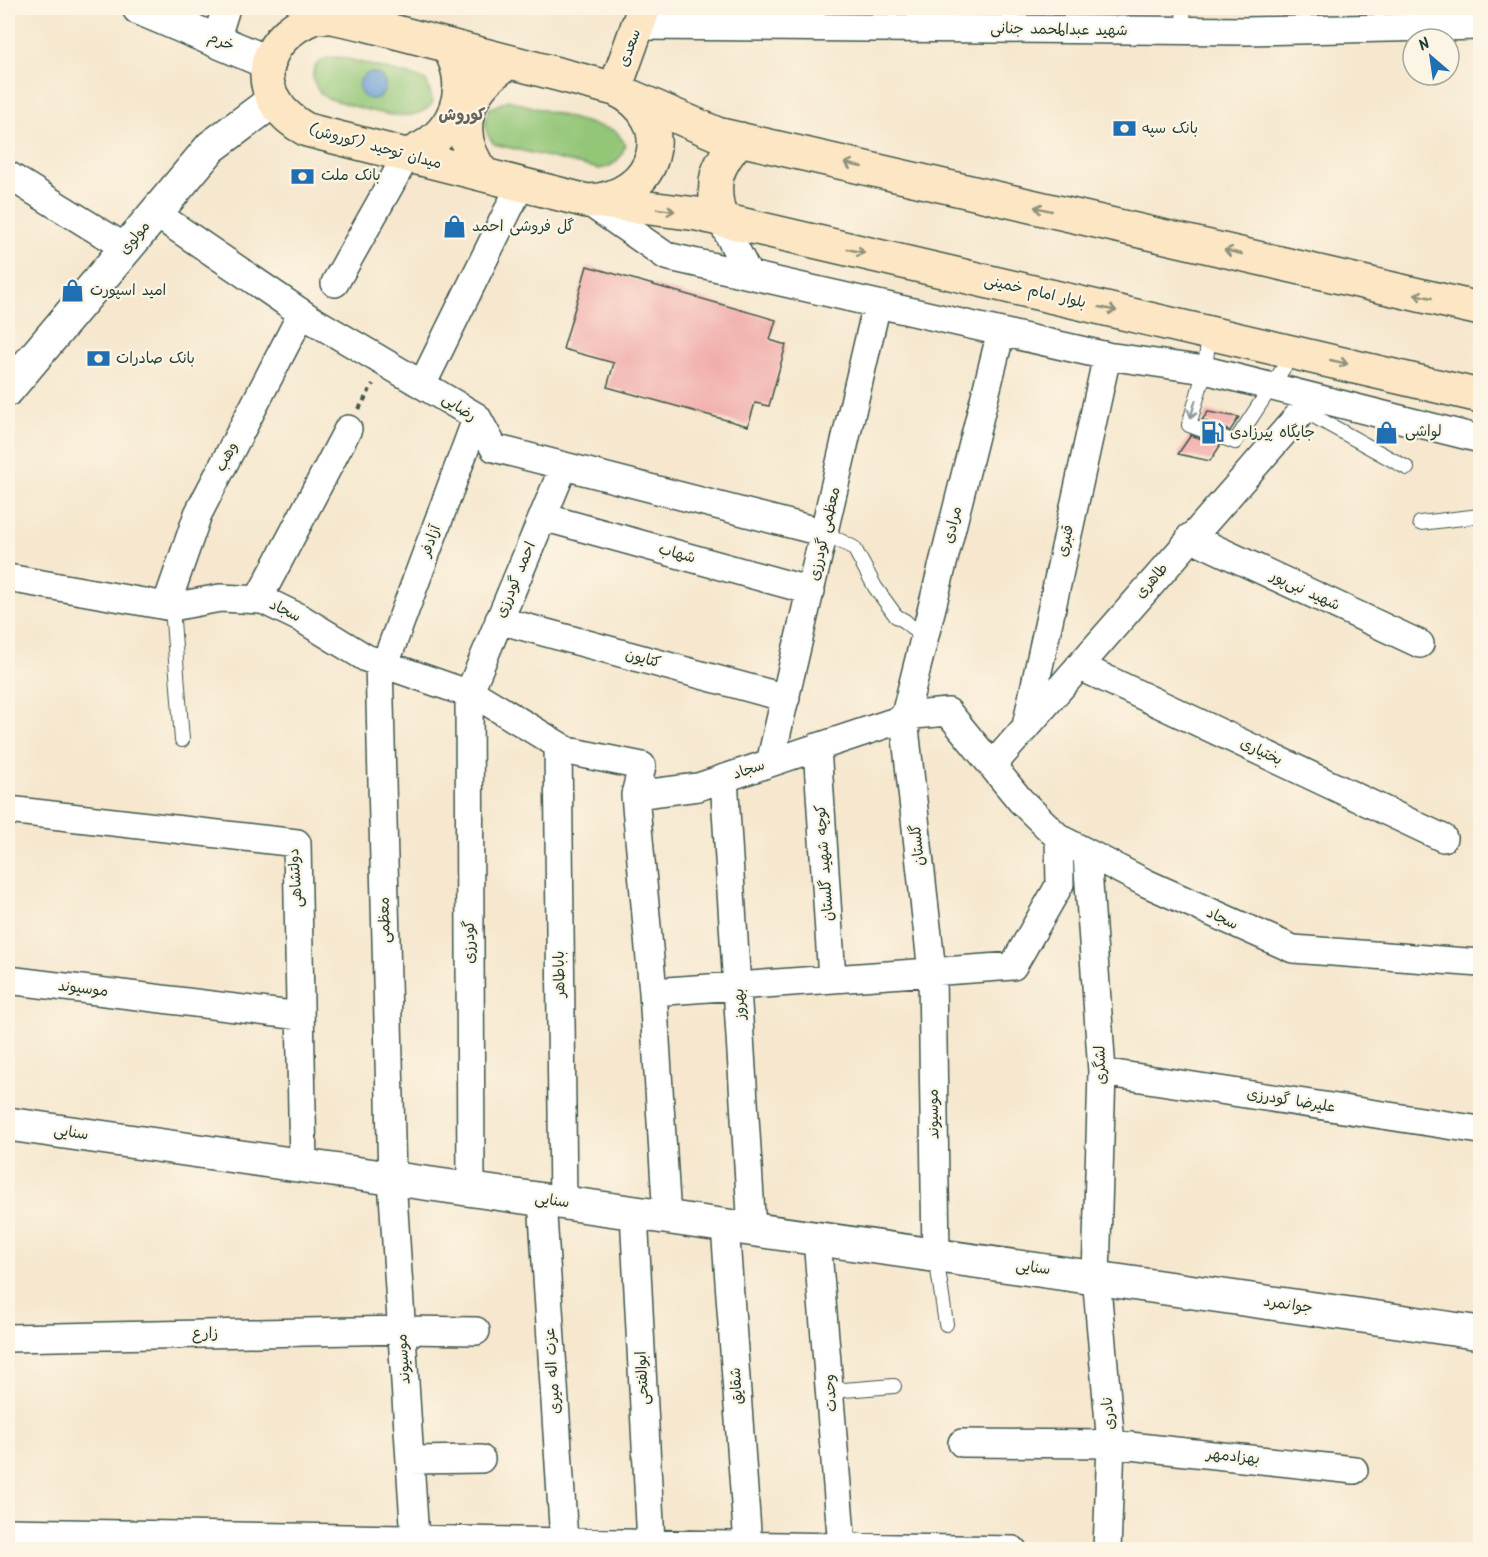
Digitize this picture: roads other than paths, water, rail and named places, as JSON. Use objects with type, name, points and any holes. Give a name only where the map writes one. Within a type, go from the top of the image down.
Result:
[{"type":"main road","points":[[274,100],[269,90],[269,63],[272,52],[282,36],[298,24],[315,17],[343,13],[447,45],[624,93],[717,134],[1480,309]]},
{"type":"main road","name":"سعدی","points":[[624,93],[641,17]]},
{"type":"main road","points":[[407,155],[426,148],[436,141],[455,107],[460,74],[447,45]]},
{"type":"main road","points":[[484,175],[468,150],[468,113],[485,79],[510,62]]},
{"type":"main road","name":"میدان توحید (کوروش)","points":[[274,100],[290,121],[307,130],[587,201],[606,200],[624,194],[639,182],[649,166],[654,147],[652,128],[645,111],[624,93]]},
{"type":"main road","points":[[721,220],[715,198],[716,180],[723,159],[740,139]]},
{"type":"main road","name":"بلوار امام خمینی","points":[[587,201],[721,220],[1294,351],[1480,396]]},
{"type":"street","name":"خرم","points":[[139,8],[269,63]]},
{"type":"street","points":[[216,40],[226,8]]},
{"type":"street","name":"شهید عبدالمحمد جنانی","points":[[641,17],[1414,18],[1480,26]]},
{"type":"street","name":"مولوی","points":[[8,386],[211,147],[274,100]]},
{"type":"street","points":[[335,283],[407,155]]},
{"type":"street","points":[[8,175],[126,248]]},
{"type":"street","points":[[422,385],[521,184]]},
{"type":"street","points":[[587,201],[666,256],[1107,356],[1205,370],[1271,387],[1307,404],[1480,439]]},
{"type":"street","name":"رضایی","points":[[155,213],[302,314],[477,417],[494,448],[825,533]]},
{"type":"street","points":[[721,220],[749,275]]},
{"type":"street","name":"معظمی گودرزی","points":[[770,763],[877,304]]},
{"type":"street","name":"وهب","points":[[169,607],[198,514],[302,314]]},
{"type":"street","name":"مرادی","points":[[904,718],[1001,332]]},
{"type":"street","name":"قنبری","points":[[1026,727],[1107,356]]},
{"type":"street","name":"طاهری","points":[[992,766],[1307,404]]},
{"type":"street","name":"آزادفر","points":[[382,663],[477,417]]},
{"type":"street","points":[[258,600],[348,429]]},
{"type":"street","name":"احمد گودرزی","points":[[469,693],[564,466]]},
{"type":"street","name":"شهاب","points":[[543,517],[811,591]]},
{"type":"street","name":"شهید نبی‌پور","points":[[1190,537],[1420,644]]},
{"type":"street","name":"سجاد","points":[[8,578],[169,607],[220,598],[258,600],[302,619],[366,658],[481,698],[568,751],[642,766],[635,795],[698,787],[904,718],[948,712],[1038,820],[1059,838],[1087,855],[1251,933],[1293,949],[1480,963]]},
{"type":"street","name":"کتایون","points":[[499,620],[786,698]]},
{"type":"street","name":"معظمی","points":[[382,663],[392,1179]]},
{"type":"street","name":"بختیاری","points":[[1079,666],[1443,838]]},
{"type":"street","name":"گودرزی","points":[[469,693],[471,1190]]},
{"type":"street","name":"گلستان","points":[[904,718],[932,972]]},
{"type":"street","name":"باباطاهر","points":[[552,1202],[558,745]]},
{"type":"street","name":"کوچه شهید گلستان","points":[[817,747],[832,979]]},
{"type":"street","name":"بهروز","points":[[724,778],[739,986],[739,1228]]},
{"type":"street","points":[[635,795],[653,992],[667,1218]]},
{"type":"street","name":"دولتشاهی","points":[[8,810],[297,843],[303,1166]]},
{"type":"street","points":[[653,992],[1013,966],[1060,884],[1059,838]]},
{"type":"street","name":"لشگری","points":[[1087,855],[1102,1072],[1096,1276]]},
{"type":"street","name":"موسیوند","points":[[932,972],[936,1256]]},
{"type":"street","name":"موسیوند","points":[[8,980],[300,1016]]},
{"type":"street","name":"علیرضا گودرزی","points":[[1102,1072],[1480,1130]]},
{"type":"street","name":"سنایی","points":[[8,1124],[936,1256],[1096,1276]]},
{"type":"street","name":"موسیوند","points":[[392,1179],[411,1460],[425,1542]]},
{"type":"street","name":"عزت اله میری","points":[[552,1202],[564,1541]]},
{"type":"street","name":"ابوالفتحی","points":[[634,1213],[651,1543]]},
{"type":"street","name":"شقایق","points":[[739,1228],[748,1545]]},
{"type":"street","name":"وحدت","points":[[818,1239],[842,1546]]},
{"type":"street","name":"جوانمرد","points":[[1096,1276],[1480,1333]]},
{"type":"street","name":"نادری","points":[[1096,1276],[1112,1444],[1107,1550]]},
{"type":"street","name":"زارع","points":[[8,1338],[402,1330],[476,1331]]},
{"type":"street","name":"بهزادمهر","points":[[962,1443],[1112,1444],[1354,1470]]},
{"type":"street","points":[[411,1460],[481,1459]]},
{"type":"street","points":[[8,1532],[253,1543],[425,1542],[506,1545],[564,1541],[702,1547],[748,1545],[1013,1550]]},
{"type":"lane","points":[[1209,332],[1205,370],[1189,425],[1235,442],[1294,351]]},
{"type":"lane","points":[[1307,404],[1407,468]]},
{"type":"lane","points":[[1420,523],[1480,516]]},
{"type":"lane","points":[[825,533],[854,548],[875,587],[896,616],[905,621],[924,639]]},
{"type":"lane","points":[[169,607],[182,740]]},
{"type":"lane","points":[[936,1256],[946,1324]]},
{"type":"lane","points":[[831,1391],[894,1386]]},
{"type":"water","points":[[372,73],[381,77],[385,86],[381,95],[372,99],[363,95],[359,86],[363,77]]},
{"type":"place","name":"بانک سپه","points":[[1124,129]]},
{"type":"place","name":"بانک ملت","points":[[303,176]]},
{"type":"place","name":"گل فروشی احمد","points":[[454,227]]},
{"type":"place","name":"امید اسپورت","points":[[72,291]]},
{"type":"place","name":"بانک صادرات","points":[[98,359]]},
{"type":"place","name":"لواشی","points":[[1387,432]]},
{"type":"place","name":"جایگاه پیرزادی","points":[[1212,433]]},
{"type":"district","name":"کوروش","points":[[462,115]]}]
